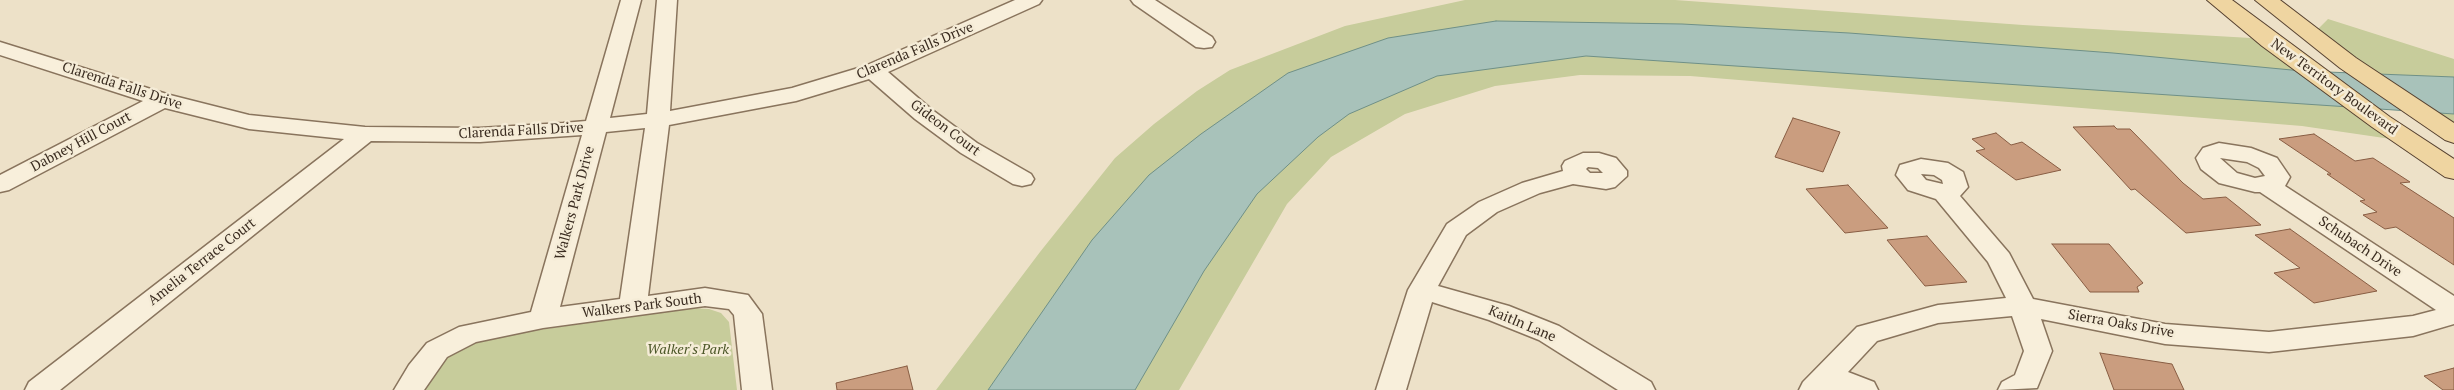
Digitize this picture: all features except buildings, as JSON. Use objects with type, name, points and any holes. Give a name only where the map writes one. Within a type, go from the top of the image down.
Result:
[{"type":"main road","name":"New Territory Boulevard","points":[[2218,0],[2381,122],[2454,171]]},
{"type":"main road","name":"New Territory Boulevard","points":[[2266,0],[2348,63],[2451,134]]},
{"type":"street","name":"Walkers Park Drive","points":[[543,319],[631,0]]},
{"type":"street","points":[[633,305],[658,120],[667,0]]},
{"type":"street","name":"Clarenda Falls Drive","points":[[0,48],[162,100],[249,122],[365,134],[480,135],[596,127],[658,120],[720,110],[796,94],[872,71],[1032,0]]},
{"type":"street","points":[[1141,0],[1204,42]]},
{"type":"street","name":"Gideon Court","points":[[872,71],[923,114],[969,148],[1022,179]]},
{"type":"street","name":"Dabney Hill Court","points":[[0,185],[162,100]]},
{"type":"street","name":"Amelia Terrace Court","points":[[40,390],[365,134]]},
{"type":"street","points":[[1391,390],[1422,290],[1456,230],[1488,208],[1531,188],[1577,175]]},
{"type":"street","name":"Schubach Drive","points":[[2267,185],[2454,309]]},
{"type":"street","points":[[1944,192],[2000,259],[2023,306],[2038,351],[2027,381],[2013,390]]},
{"type":"street","name":"Kaitln Lane","points":[[1422,290],[1499,313],[1549,333],[1640,390]]},
{"type":"street","name":"Walkers Park South","points":[[409,390],[419,372],[437,350],[469,334],[543,319],[633,305],[705,297],[738,301],[748,314],[757,390]]},
{"type":"street","name":"Sierra Oaks Drive","points":[[1822,383],[1867,334],[1938,314],[2023,306],[2165,334],[2269,342],[2385,330],[2412,326],[2454,315]]},
{"type":"street","points":[[1822,383],[1863,390]]},
{"type":"green space","points":[[1465,0],[1675,0],[2023,25],[2251,38],[2391,139],[2302,126],[1690,76],[1580,75],[1495,86],[1405,114],[1331,157],[1287,204],[1179,390],[936,390],[1040,252],[1115,158],[1154,124],[1197,91],[1230,70],[1345,26]]},
{"type":"green space","points":[[2328,19],[2454,59],[2454,129],[2315,32]]},
{"type":"green space","name":"Walker's Park","points":[[691,308],[709,309],[721,313],[729,322],[737,390],[420,390],[446,356],[465,345],[490,337]]},
{"type":"water","points":[[1496,21],[1682,24],[1849,33],[2113,53],[2302,71],[2454,77],[2454,114],[1586,56],[1437,76],[1349,114],[1318,137],[1257,194],[1204,271],[1135,390],[988,390],[1092,240],[1149,175],[1201,134],[1288,73],[1388,38]]}]
